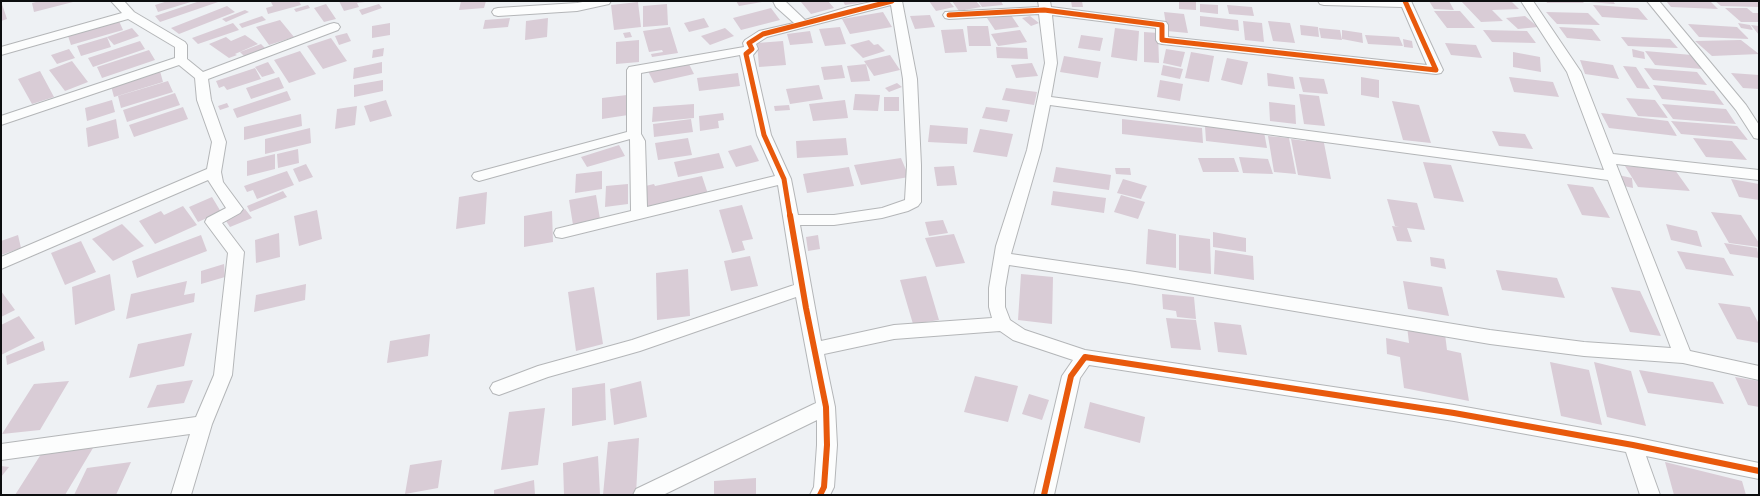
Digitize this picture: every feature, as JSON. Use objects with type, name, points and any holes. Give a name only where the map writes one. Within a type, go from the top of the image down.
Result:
[{"type":"street","points":[[117,1],[130,15],[182,45],[181,60]]},
{"type":"street","points":[[498,12],[577,7],[605,1]]},
{"type":"street","points":[[779,1],[780,4],[802,24]]},
{"type":"street","points":[[752,48],[749,43],[763,34],[892,1]]},
{"type":"street","points":[[791,220],[834,220],[882,213],[903,207],[913,202],[914,165],[910,79],[896,1]]},
{"type":"street","points":[[949,15],[1044,6],[1162,25],[1162,40],[1436,70],[1406,2],[1324,1]]},
{"type":"street","points":[[1527,1],[1574,72],[1683,356]]},
{"type":"street","points":[[1653,1],[1736,102],[1759,135]]},
{"type":"street","points":[[1044,6],[1051,63],[1034,150],[1004,246],[997,288],[997,307],[1003,324],[1019,335],[1085,357],[1454,414],[1633,445],[1759,471]]},
{"type":"street","points":[[1,51],[130,15]]},
{"type":"street","points":[[201,77],[334,27]]},
{"type":"street","points":[[639,213],[638,141],[634,134],[634,70],[752,48]]},
{"type":"street","points":[[752,48],[746,54],[763,127],[784,179],[814,349],[826,407],[827,445],[824,487],[820,495]]},
{"type":"street","points":[[181,60],[201,77],[204,100],[219,142],[214,172],[216,183],[235,209],[213,222],[236,252],[223,375],[203,424],[181,495]]},
{"type":"street","points":[[1,120],[181,60]]},
{"type":"street","points":[[1044,100],[1614,176]]},
{"type":"street","points":[[479,176],[634,134]]},
{"type":"street","points":[[1607,158],[1759,175]]},
{"type":"street","points":[[1,263],[214,172]]},
{"type":"street","points":[[562,233],[639,213],[784,179]]},
{"type":"street","points":[[1002,258],[1130,277],[1490,337],[1584,349],[1683,356],[1759,373]]},
{"type":"street","points":[[499,388],[544,371],[634,346],[803,288]]},
{"type":"street","points":[[814,349],[894,332],[1003,324]]},
{"type":"street","points":[[1044,495],[1070,376],[1085,357]]},
{"type":"street","points":[[643,495],[826,407]]},
{"type":"street","points":[[1,452],[203,424]]},
{"type":"street","points":[[1633,445],[1650,495]]},
{"type":"building","points":[[1,1],[7,19],[1,21]]},
{"type":"building","points":[[40,1],[73,2],[34,12],[32,3]]},
{"type":"building","points":[[168,1],[194,1],[158,12],[155,5]]},
{"type":"building","points":[[200,1],[221,1],[160,22],[155,16]]},
{"type":"building","points":[[273,1],[299,1],[301,5],[268,14],[266,8],[273,6],[271,2]]},
{"type":"building","points":[[339,1],[365,2],[357,3],[359,7],[344,11]]},
{"type":"building","points":[[461,1],[486,1],[484,8],[459,10]]},
{"type":"building","points":[[736,1],[762,1],[762,2],[739,6]]},
{"type":"building","points":[[828,1],[834,8],[811,14],[801,2]]},
{"type":"building","points":[[843,1],[865,1],[865,2],[845,5]]},
{"type":"building","points":[[929,1],[949,1],[954,7],[936,11]]},
{"type":"building","points":[[952,1],[976,1],[981,7],[959,11]]},
{"type":"building","points":[[978,1],[1001,1],[1003,5],[982,7]]},
{"type":"building","points":[[1071,1],[1082,1],[1083,7],[1072,7]]},
{"type":"building","points":[[1179,1],[1196,1],[1196,10],[1179,9]]},
{"type":"building","points":[[1429,1],[1449,1],[1454,10],[1434,9]]},
{"type":"building","points":[[1461,1],[1511,1],[1519,9],[1492,10],[1503,21],[1481,22]]},
{"type":"building","points":[[1546,1],[1582,1],[1584,3],[1547,3]]},
{"type":"building","points":[[1613,1],[1615,4],[1589,2]]},
{"type":"building","points":[[1666,1],[1710,1],[1718,9],[1671,7]]},
{"type":"building","points":[[1715,1],[1756,1],[1759,3],[1759,7],[1721,6]]},
{"type":"building","points":[[638,2],[641,27],[614,30],[611,5]]},
{"type":"building","points":[[326,4],[336,19],[324,22],[314,8]]},
{"type":"building","points":[[379,4],[382,8],[362,15],[359,10]]},
{"type":"building","points":[[667,4],[668,25],[643,27],[643,6]]},
{"type":"building","points":[[1200,4],[1218,5],[1218,14],[1200,12]]},
{"type":"building","points":[[308,5],[310,8],[296,12],[294,9]]},
{"type":"building","points":[[1227,5],[1252,7],[1254,16],[1229,14]]},
{"type":"building","points":[[1593,5],[1638,8],[1648,20],[1602,17]]},
{"type":"building","points":[[227,6],[235,12],[179,34],[171,28]]},
{"type":"building","points":[[771,8],[780,20],[741,30],[733,18]]},
{"type":"building","points":[[1725,8],[1747,8],[1753,13],[1759,13],[1759,22],[1741,22]]},
{"type":"building","points":[[245,10],[249,12],[226,22],[222,19]]},
{"type":"building","points":[[1434,11],[1460,11],[1475,28],[1447,28]]},
{"type":"building","points":[[883,12],[892,27],[850,34],[842,19]]},
{"type":"building","points":[[1164,12],[1184,14],[1188,33],[1167,31]]},
{"type":"building","points":[[1546,12],[1588,13],[1600,25],[1557,24]]},
{"type":"building","points":[[930,15],[935,27],[915,29],[910,16]]},
{"type":"building","points":[[1011,15],[1019,27],[995,30],[987,18]]},
{"type":"building","points":[[262,16],[266,20],[242,28],[239,24]]},
{"type":"building","points":[[1030,16],[1039,23],[1031,26],[1022,18]]},
{"type":"building","points":[[1200,16],[1238,20],[1239,31],[1200,26]]},
{"type":"building","points":[[1525,16],[1538,27],[1518,29],[1506,18]]},
{"type":"building","points":[[510,18],[508,27],[483,29],[485,20]]},
{"type":"building","points":[[548,18],[547,37],[525,40],[526,21]]},
{"type":"building","points":[[704,18],[709,27],[689,32],[684,23]]},
{"type":"building","points":[[280,20],[294,37],[269,45],[256,27]]},
{"type":"building","points":[[119,21],[123,30],[71,45],[68,36]]},
{"type":"building","points":[[1243,21],[1262,23],[1264,42],[1245,40]]},
{"type":"building","points":[[1268,21],[1290,23],[1295,43],[1273,41]]},
{"type":"building","points":[[233,23],[239,30],[198,44],[192,38]]},
{"type":"building","points":[[390,23],[390,35],[372,38],[372,26]]},
{"type":"building","points":[[1738,23],[1750,25],[1753,30],[1741,28]]},
{"type":"building","points":[[1688,24],[1737,27],[1749,39],[1699,37]]},
{"type":"building","points":[[1300,25],[1318,27],[1319,37],[1301,35]]},
{"type":"building","points":[[1751,25],[1759,26],[1759,35]]},
{"type":"building","points":[[967,26],[988,26],[991,46],[969,46]]},
{"type":"building","points":[[670,27],[678,53],[652,57],[651,54],[663,52],[662,50],[649,52],[643,31]]},
{"type":"building","points":[[840,27],[846,44],[825,46],[819,29]]},
{"type":"building","points":[[1559,27],[1592,29],[1601,41],[1567,38]]},
{"type":"building","points":[[132,28],[139,36],[114,45],[107,37]]},
{"type":"building","points":[[725,28],[734,36],[710,45],[701,36]]},
{"type":"building","points":[[1115,28],[1139,31],[1137,61],[1111,57]]},
{"type":"building","points":[[1319,28],[1340,30],[1342,40],[1321,38]]},
{"type":"building","points":[[963,29],[967,52],[945,53],[941,30]]},
{"type":"building","points":[[1020,30],[1027,42],[998,46],[991,34]]},
{"type":"building","points":[[1342,30],[1362,33],[1363,43],[1342,39]]},
{"type":"building","points":[[1483,30],[1527,31],[1536,43],[1492,42]]},
{"type":"building","points":[[810,31],[813,43],[790,45],[787,34]]},
{"type":"building","points":[[630,32],[632,37],[625,38],[623,33]]},
{"type":"building","points":[[1144,32],[1158,33],[1159,63],[1144,62]]},
{"type":"building","points":[[347,33],[351,41],[339,45],[335,36]]},
{"type":"building","points":[[245,35],[258,44],[229,58],[209,44],[226,37],[231,41]]},
{"type":"building","points":[[1081,35],[1103,38],[1100,51],[1078,48]]},
{"type":"building","points":[[1365,35],[1399,37],[1403,46],[1368,44]]},
{"type":"building","points":[[107,37],[111,47],[81,56],[77,46]]},
{"type":"building","points":[[1621,37],[1670,39],[1678,48],[1628,46]]},
{"type":"building","points":[[331,38],[347,61],[323,69],[307,46]]},
{"type":"building","points":[[1403,39],[1412,41],[1413,48],[1404,47]]},
{"type":"building","points":[[639,40],[639,62],[616,64],[616,42]]},
{"type":"building","points":[[869,40],[874,45],[878,44],[885,51],[863,58],[850,45]]},
{"type":"building","points":[[1741,40],[1759,54],[1712,56],[1695,41]]},
{"type":"building","points":[[140,41],[145,49],[93,67],[88,58]]},
{"type":"building","points":[[783,41],[786,65],[759,67],[757,43]]},
{"type":"building","points":[[1445,43],[1476,45],[1482,58],[1451,55]]},
{"type":"building","points":[[261,44],[267,50],[246,58],[240,52]]},
{"type":"building","points":[[996,47],[1027,48],[1028,59],[997,58]]},
{"type":"building","points":[[384,48],[383,56],[372,58],[373,50]]},
{"type":"building","points":[[69,49],[75,58],[57,64],[51,55]]},
{"type":"building","points":[[1166,49],[1185,52],[1181,67],[1163,63]]},
{"type":"building","points":[[1632,49],[1644,52],[1645,59],[1633,57]]},
{"type":"building","points":[[149,50],[155,60],[102,78],[97,67]]},
{"type":"building","points":[[300,51],[316,74],[289,83],[274,60]]},
{"type":"building","points":[[1645,51],[1692,55],[1702,69],[1655,65]]},
{"type":"building","points":[[1191,52],[1214,56],[1209,82],[1185,78]]},
{"type":"building","points":[[1513,52],[1540,57],[1541,72],[1513,67]]},
{"type":"building","points":[[890,55],[900,70],[874,76],[864,61]]},
{"type":"building","points":[[1064,56],[1101,62],[1098,78],[1060,72]]},
{"type":"building","points":[[1227,58],[1248,62],[1242,85],[1221,80]]},
{"type":"building","points":[[1580,60],[1613,65],[1619,79],[1585,74]]},
{"type":"building","points":[[72,61],[88,82],[65,91],[49,70]]},
{"type":"building","points":[[268,62],[275,73],[262,77],[255,67]]},
{"type":"building","points":[[382,62],[382,73],[353,79],[354,68]]},
{"type":"building","points":[[688,62],[694,74],[654,83],[648,71]]},
{"type":"building","points":[[1032,63],[1038,76],[1016,78],[1011,65]]},
{"type":"building","points":[[866,64],[870,81],[851,82],[847,66]]},
{"type":"building","points":[[842,65],[845,78],[824,80],[821,67]]},
{"type":"building","points":[[1163,65],[1183,69],[1180,79],[1161,75]]},
{"type":"building","points":[[1623,66],[1636,67],[1650,89],[1637,88]]},
{"type":"building","points":[[255,68],[261,79],[227,90],[224,86],[219,88],[216,81]]},
{"type":"building","points":[[1644,68],[1697,72],[1707,85],[1653,80]]},
{"type":"building","points":[[40,71],[54,97],[32,104],[18,79]]},
{"type":"building","points":[[160,71],[163,82],[114,97],[111,86]]},
{"type":"building","points":[[738,73],[740,86],[699,91],[697,78]]},
{"type":"building","points":[[1267,73],[1293,77],[1295,89],[1268,86]]},
{"type":"building","points":[[1731,73],[1759,75],[1759,89],[1743,88]]},
{"type":"building","points":[[279,77],[284,88],[251,99],[246,88]]},
{"type":"building","points":[[1299,77],[1324,79],[1328,94],[1303,92]]},
{"type":"building","points":[[1361,77],[1379,80],[1379,98],[1361,95]]},
{"type":"building","points":[[1509,77],[1553,82],[1559,97],[1514,92]]},
{"type":"building","points":[[383,80],[383,91],[354,97],[354,85]]},
{"type":"building","points":[[1160,80],[1183,84],[1180,101],[1157,97]]},
{"type":"building","points":[[168,81],[173,92],[121,108],[118,96]]},
{"type":"building","points":[[897,83],[902,87],[889,92],[885,88]]},
{"type":"building","points":[[819,85],[823,99],[790,104],[786,89]]},
{"type":"building","points":[[1653,85],[1714,91],[1724,105],[1662,99]]},
{"type":"building","points":[[1006,88],[1037,92],[1034,105],[1002,100]]},
{"type":"building","points":[[287,91],[291,100],[237,118],[233,109]]},
{"type":"building","points":[[175,93],[180,105],[127,122],[123,110]]},
{"type":"building","points":[[855,94],[880,95],[878,111],[853,110]]},
{"type":"building","points":[[1299,94],[1319,96],[1325,126],[1304,124]]},
{"type":"building","points":[[627,95],[628,115],[602,119],[602,98]]},
{"type":"building","points":[[884,97],[899,97],[899,111],[884,111]]},
{"type":"building","points":[[1626,98],[1655,100],[1668,118],[1638,116]]},
{"type":"building","points":[[112,100],[115,112],[87,121],[85,108]]},
{"type":"building","points":[[386,100],[392,116],[370,122],[364,106]]},
{"type":"building","points":[[845,100],[848,118],[813,121],[809,104]]},
{"type":"building","points":[[1392,101],[1419,105],[1431,143],[1403,140]]},
{"type":"building","points":[[1269,102],[1295,105],[1296,124],[1270,121]]},
{"type":"building","points":[[227,103],[229,107],[220,110],[218,106]]},
{"type":"building","points":[[694,104],[694,118],[652,122],[653,107]]},
{"type":"building","points":[[1662,104],[1726,109],[1736,124],[1673,119]]},
{"type":"building","points":[[789,105],[790,110],[775,111],[774,106]]},
{"type":"building","points":[[357,106],[355,125],[335,129],[337,109]]},
{"type":"building","points":[[183,107],[188,119],[134,137],[129,125]]},
{"type":"building","points":[[986,107],[1010,110],[1007,122],[982,118]]},
{"type":"building","points":[[723,113],[724,120],[718,121],[719,128],[700,131],[699,116]]},
{"type":"building","points":[[1601,113],[1668,121],[1677,136],[1609,128]]},
{"type":"building","points":[[301,114],[302,126],[244,140],[244,127]]},
{"type":"building","points":[[116,119],[119,138],[88,147],[86,128]]},
{"type":"building","points":[[691,119],[693,132],[654,137],[653,124]]},
{"type":"building","points":[[1122,119],[1202,128],[1203,143],[1122,134]]},
{"type":"building","points":[[1671,121],[1737,126],[1748,140],[1681,134]]},
{"type":"building","points":[[930,125],[968,128],[967,144],[928,142]]},
{"type":"building","points":[[1205,126],[1264,132],[1267,148],[1206,141]]},
{"type":"building","points":[[310,128],[311,143],[265,154],[265,139]]},
{"type":"building","points":[[980,129],[1013,134],[1007,157],[973,152]]},
{"type":"building","points":[[1492,131],[1525,134],[1533,149],[1499,146]]},
{"type":"building","points":[[1268,136],[1289,138],[1296,174],[1274,172]]},
{"type":"building","points":[[1306,136],[1323,138],[1331,179],[1298,175],[1291,139],[1306,141]]},
{"type":"building","points":[[688,138],[692,155],[658,160],[655,143]]},
{"type":"building","points":[[846,138],[848,155],[797,158],[796,141]]},
{"type":"building","points":[[1693,138],[1732,141],[1747,160],[1706,157]]},
{"type":"building","points":[[619,145],[625,156],[587,167],[581,157]]},
{"type":"building","points":[[751,145],[759,161],[736,167],[728,151]]},
{"type":"building","points":[[298,149],[299,163],[278,168],[277,154]]},
{"type":"building","points":[[719,153],[724,168],[678,177],[674,162]]},
{"type":"building","points":[[275,154],[275,169],[247,176],[247,161]]},
{"type":"building","points":[[1239,157],[1268,159],[1273,174],[1243,173]]},
{"type":"building","points":[[901,158],[909,177],[861,185],[854,165]]},
{"type":"building","points":[[1198,158],[1234,158],[1239,172],[1203,172]]},
{"type":"building","points":[[1423,162],[1451,165],[1464,202],[1434,198]]},
{"type":"building","points":[[306,164],[313,177],[299,182],[293,169]]},
{"type":"building","points":[[954,166],[957,185],[937,186],[934,167]]},
{"type":"building","points":[[1625,166],[1675,170],[1690,191],[1638,187]]},
{"type":"building","points":[[849,167],[854,186],[807,193],[803,174]]},
{"type":"building","points":[[1056,167],[1111,175],[1109,190],[1053,182]]},
{"type":"building","points":[[1115,168],[1130,168],[1131,175],[1116,174]]},
{"type":"building","points":[[287,171],[294,185],[257,199],[253,190],[247,192],[244,186]]},
{"type":"building","points":[[602,171],[602,189],[575,193],[576,174]]},
{"type":"building","points":[[1618,175],[1632,178],[1633,188],[1619,185]]},
{"type":"building","points":[[702,176],[708,194],[647,208],[641,187],[654,184],[655,186]]},
{"type":"building","points":[[1123,179],[1147,186],[1141,199],[1117,193]]},
{"type":"building","points":[[1731,179],[1759,184],[1759,200],[1739,197]]},
{"type":"building","points":[[628,184],[628,204],[605,207],[606,186]]},
{"type":"building","points":[[1567,184],[1593,187],[1610,218],[1582,215]]},
{"type":"building","points":[[283,191],[287,197],[250,212],[247,206]]},
{"type":"building","points":[[1053,191],[1106,198],[1104,213],[1051,205]]},
{"type":"building","points":[[487,192],[485,224],[456,229],[459,197]]},
{"type":"building","points":[[596,195],[600,219],[573,225],[569,200]]},
{"type":"building","points":[[1121,195],[1145,202],[1138,219],[1114,212]]},
{"type":"building","points":[[212,197],[221,212],[198,222],[189,207]]},
{"type":"building","points":[[1387,199],[1417,203],[1425,230],[1407,228],[1412,242],[1397,241],[1392,226],[1399,227],[1395,226]]},
{"type":"building","points":[[742,205],[753,239],[742,241],[745,250],[732,253],[719,210]]},
{"type":"building","points":[[183,206],[197,225],[155,244],[139,221],[161,211],[164,215]]},
{"type":"building","points":[[245,209],[252,218],[230,227],[224,218]]},
{"type":"building","points":[[317,210],[322,239],[299,246],[294,216]]},
{"type":"building","points":[[552,211],[553,242],[524,247],[524,216]]},
{"type":"building","points":[[1711,212],[1741,215],[1759,243],[1759,247],[1729,243]]},
{"type":"building","points":[[943,220],[948,233],[929,236],[925,222]]},
{"type":"building","points":[[122,224],[144,246],[113,261],[92,239]]},
{"type":"building","points":[[1666,224],[1697,231],[1702,247],[1671,240]]},
{"type":"building","points":[[1148,229],[1176,234],[1176,268],[1146,264]]},
{"type":"building","points":[[1213,232],[1246,238],[1246,252],[1213,247]]},
{"type":"building","points":[[279,233],[280,257],[256,263],[255,240]]},
{"type":"building","points":[[954,234],[965,263],[936,267],[925,238]]},
{"type":"building","points":[[18,235],[21,248],[1,255],[1,241]]},
{"type":"building","points":[[201,235],[207,251],[137,278],[132,261]]},
{"type":"building","points":[[818,235],[820,249],[808,251],[806,237]]},
{"type":"building","points":[[1179,235],[1210,239],[1211,274],[1179,270]]},
{"type":"building","points":[[81,241],[96,272],[65,285],[51,253]]},
{"type":"building","points":[[1724,243],[1757,248],[1759,258],[1730,254]]},
{"type":"building","points":[[1215,250],[1253,256],[1254,280],[1214,274]]},
{"type":"building","points":[[1677,251],[1724,258],[1734,276],[1686,269]]},
{"type":"building","points":[[750,256],[758,286],[731,291],[724,261]]},
{"type":"building","points":[[1430,257],[1444,259],[1446,269],[1431,266]]},
{"type":"building","points":[[224,264],[225,277],[201,284],[201,271]]},
{"type":"building","points":[[688,269],[690,316],[657,320],[656,273]]},
{"type":"building","points":[[1496,270],[1557,278],[1565,298],[1502,290]]},
{"type":"building","points":[[110,274],[115,310],[75,325],[72,287]]},
{"type":"building","points":[[1021,274],[1053,277],[1052,324],[1018,320]]},
{"type":"building","points":[[926,276],[939,320],[913,324],[900,280]]},
{"type":"building","points":[[187,281],[184,295],[195,293],[194,302],[126,319],[131,294]]},
{"type":"building","points":[[1403,281],[1442,287],[1449,316],[1408,309]]},
{"type":"building","points":[[306,284],[305,300],[254,312],[256,295]]},
{"type":"building","points":[[594,287],[603,344],[576,351],[568,292]]},
{"type":"building","points":[[1611,287],[1640,291],[1661,336],[1630,332]]},
{"type":"building","points":[[1,291],[15,310],[1,317]]},
{"type":"building","points":[[1162,294],[1194,297],[1196,319],[1177,317],[1176,311],[1163,309]]},
{"type":"building","points":[[1718,303],[1750,307],[1759,324],[1759,343],[1737,339]]},
{"type":"building","points":[[19,316],[35,338],[1,355],[1,325]]},
{"type":"building","points":[[1166,318],[1196,320],[1201,350],[1171,348]]},
{"type":"building","points":[[1214,322],[1241,325],[1247,355],[1218,352]]},
{"type":"building","points":[[1407,326],[1445,334],[1447,350],[1461,353],[1469,401],[1404,388],[1400,357],[1387,354],[1386,338],[1409,343]]},
{"type":"building","points":[[192,333],[184,366],[129,378],[138,344]]},
{"type":"building","points":[[430,334],[428,356],[387,363],[390,341]]},
{"type":"building","points":[[43,341],[45,350],[7,365],[6,356]]},
{"type":"building","points":[[1550,362],[1589,370],[1602,425],[1561,416]]},
{"type":"building","points":[[1594,362],[1631,371],[1646,426],[1607,417]]},
{"type":"building","points":[[1639,370],[1713,382],[1724,404],[1648,393]]},
{"type":"building","points":[[975,376],[1018,386],[1008,422],[964,412]]},
{"type":"building","points":[[1735,377],[1759,381],[1759,407],[1748,405]]},
{"type":"building","points":[[193,380],[184,403],[147,408],[157,385]]},
{"type":"building","points":[[69,381],[40,430],[2,434],[34,384]]},
{"type":"building","points":[[641,381],[647,417],[614,425],[610,389]]},
{"type":"building","points":[[605,383],[606,420],[572,426],[572,388]]},
{"type":"building","points":[[1029,394],[1049,400],[1042,420],[1022,414]]},
{"type":"building","points":[[1090,402],[1145,417],[1140,443],[1084,428]]},
{"type":"building","points":[[545,408],[538,465],[501,470],[509,412]]},
{"type":"building","points":[[639,438],[636,494],[603,495],[608,442]]},
{"type":"building","points":[[93,448],[65,495],[15,495],[43,451]]},
{"type":"building","points":[[598,456],[600,495],[564,495],[563,463]]},
{"type":"building","points":[[442,460],[438,488],[405,494],[410,465]]},
{"type":"building","points":[[131,462],[116,495],[74,495],[87,468]]},
{"type":"building","points":[[1665,462],[1742,481],[1746,495],[1674,495]]},
{"type":"building","points":[[1,466],[9,467],[1,477]]},
{"type":"building","points":[[756,478],[756,495],[714,495],[714,481]]},
{"type":"building","points":[[534,480],[535,495],[494,495],[494,490]]},
{"type":"cycle path","points":[[820,495],[824,487],[827,445],[826,407],[806,308],[784,179],[764,135],[746,54],[752,49],[749,43],[763,34],[892,1]]},
{"type":"cycle path","points":[[949,15],[1044,10],[1162,25],[1162,40],[1436,70],[1405,1]]},
{"type":"cycle path","points":[[1044,495],[1071,376],[1085,357],[1454,413],[1633,445],[1759,471]]}]
